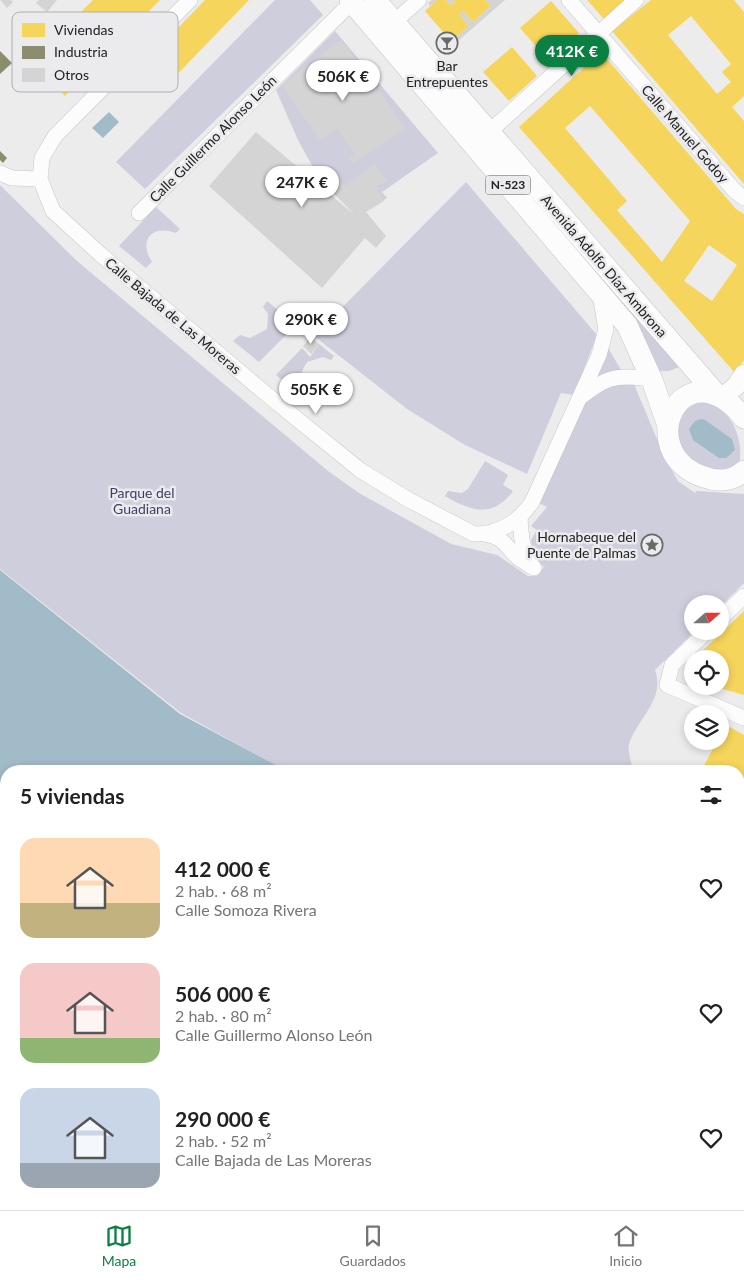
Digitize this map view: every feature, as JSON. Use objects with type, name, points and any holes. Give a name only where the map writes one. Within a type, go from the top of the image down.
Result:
[{"type":"highway","name":"Avenida Adolfo Díaz Ambrona","points":[[375,0],[393,23],[720,396]]},
{"type":"highway","name":"Avenida Adolfo Díaz Ambrona","points":[[351,1],[627,325],[662,406],[667,423]]},
{"type":"highway","points":[[393,23],[390,30],[393,39],[422,74],[430,94]]},
{"type":"highway","points":[[667,423],[676,403],[687,395],[706,392],[720,396]]},
{"type":"highway","name":"N-523","points":[[720,396],[744,418]]},
{"type":"highway","name":"N-523","points":[[667,423],[672,450],[690,471],[715,480],[741,477]]},
{"type":"main road","points":[[720,396],[736,386],[744,374]]},
{"type":"street","points":[[178,12],[190,0]]},
{"type":"street","points":[[393,23],[419,0]]},
{"type":"street","name":"Calle Manuel Godoy","points":[[569,0],[735,191],[744,198]]},
{"type":"street","points":[[488,132],[636,0]]},
{"type":"street","name":"Calle Guillermo Alonso León","points":[[139,213],[351,1]]},
{"type":"street","points":[[0,173],[12,178],[40,179],[42,158],[55,136],[99,92]]},
{"type":"street","name":"Calle Bajada de Las Moreras","points":[[40,179],[53,211],[100,254],[265,394],[360,470],[463,530],[474,534],[495,535],[503,540],[518,557],[534,568],[526,557],[520,518]]},
{"type":"street","points":[[485,534],[520,518],[532,502],[582,396],[599,355],[606,329],[598,289]]},
{"type":"street","points":[[582,396],[596,385],[616,377],[642,378]]},
{"type":"street","points":[[729,610],[744,596]]},
{"type":"street","points":[[698,640],[672,665],[668,685],[744,718]]},
{"type":"green space","points":[[275,0],[310,0],[323,15],[145,189],[116,162]]},
{"type":"green space","points":[[335,31],[438,153],[382,192],[387,198],[357,217],[319,178],[298,140],[276,90]]},
{"type":"green space","points":[[430,84],[682,366],[669,371],[655,371]]},
{"type":"green space","points":[[466,182],[597,335],[574,395],[561,393],[527,474],[465,445],[407,409],[314,336]]},
{"type":"green space","name":"Parque del Guadiana","points":[[0,185],[77,261],[328,471],[359,493],[451,544],[497,555],[528,576],[537,576],[544,567],[535,558],[531,540],[537,530],[531,526],[547,507],[539,503],[586,401],[602,387],[633,382],[665,458],[678,481],[695,493],[696,491],[744,494],[744,583],[729,598],[729,595],[684,595],[684,640],[686,640],[655,670],[657,690],[654,700],[629,744],[632,765],[275,765],[181,713],[0,569]]},
{"type":"green space","points":[[156,207],[180,229],[176,233],[168,231],[154,232],[150,236],[146,247],[152,262],[146,268],[119,246]]},
{"type":"green space","points":[[267,301],[296,325],[259,362],[233,341],[240,335],[250,338],[267,329],[268,314],[263,307]]},
{"type":"green space","points":[[319,344],[334,356],[331,360],[323,357],[307,362],[301,376],[306,391],[302,396],[276,375],[302,348],[310,357]]},
{"type":"green space","points":[[607,346],[621,370],[595,376]]},
{"type":"green space","points":[[701,401],[716,405],[723,410],[733,424],[739,441],[739,466],[716,471],[695,462],[683,450],[676,434],[679,413]]},
{"type":"green space","points":[[485,461],[508,475],[503,485],[513,491],[505,500],[497,506],[481,510],[464,505],[445,496],[448,491],[462,493],[468,489]]},
{"type":"water","points":[[109,112],[119,122],[103,138],[92,128]]},
{"type":"water","points":[[701,419],[732,439],[735,450],[726,458],[719,458],[693,440],[689,429],[695,421]]},
{"type":"water","points":[[0,570],[180,714],[276,765],[0,765]]},
{"type":"building: Viviendas","points":[[93,0],[160,0],[148,12],[81,12]]},
{"type":"building: Viviendas","points":[[205,0],[249,0],[178,74],[178,28]]},
{"type":"building: Viviendas","points":[[437,0],[446,0],[451,5],[455,2],[453,0],[485,0],[491,6],[473,22],[463,11],[459,14],[469,26],[451,41],[425,11]]},
{"type":"building: Viviendas","points":[[587,0],[627,0],[604,19]]},
{"type":"building: Viviendas","points":[[651,0],[734,0],[744,12],[744,96],[732,107],[744,121],[744,184],[612,31]],"holes":[[[691,16],[731,64],[722,72],[731,82],[717,94],[668,35]]]},
{"type":"building: Viviendas","points":[[551,1],[579,33],[548,60],[520,28]]},
{"type":"building: Viviendas","points":[[512,47],[537,76],[509,101],[483,72]]},
{"type":"building: Viviendas","points":[[601,52],[736,209],[744,214],[744,360],[735,373],[519,127]],"holes":[[[590,106],[690,221],[662,262],[617,210],[627,201],[565,128]],[[709,245],[737,265],[712,301],[684,281]]]},
{"type":"building: Viviendas","points":[[61,92],[69,92],[65,96]]},
{"type":"building: Viviendas","points":[[744,611],[744,695],[729,691],[729,650],[703,650],[714,640],[729,640],[729,625]]},
{"type":"building: Viviendas","points":[[729,727],[744,735],[744,765],[704,765],[712,750],[729,750]]},
{"type":"building: Industria","points":[[0,51],[12,63],[0,74]]},
{"type":"building: Industria","points":[[0,151],[7,158],[3,163],[0,160]]},
{"type":"building: Otros","points":[[0,0],[11,0],[13,2],[7,8]]},
{"type":"building: Otros","points":[[39,0],[57,0],[47,12],[36,3]]},
{"type":"building: Otros","points":[[432,0],[437,0],[430,6],[428,3]]},
{"type":"building: Otros","points":[[446,0],[453,0],[455,2],[451,5]]},
{"type":"building: Otros","points":[[485,0],[505,0],[459,40],[456,37],[469,26],[459,14],[463,11],[473,22],[491,6]]},
{"type":"building: Otros","points":[[341,40],[406,128],[353,163],[348,158],[355,154],[337,129],[320,140],[281,85]]},
{"type":"building: Otros","points":[[256,132],[356,216],[319,178],[332,169],[345,186],[374,164],[387,181],[376,187],[384,201],[366,212],[386,236],[376,248],[365,238],[322,288],[209,186]]},
{"type":"building: Otros","points":[[311,337],[319,344],[311,354],[303,346]]},
{"type":"place","name":"Bar Entrepuentes","points":[[447,43]]},
{"type":"place","name":"Hornabeque del Puente de Palmas","points":[[652,545]]}]
